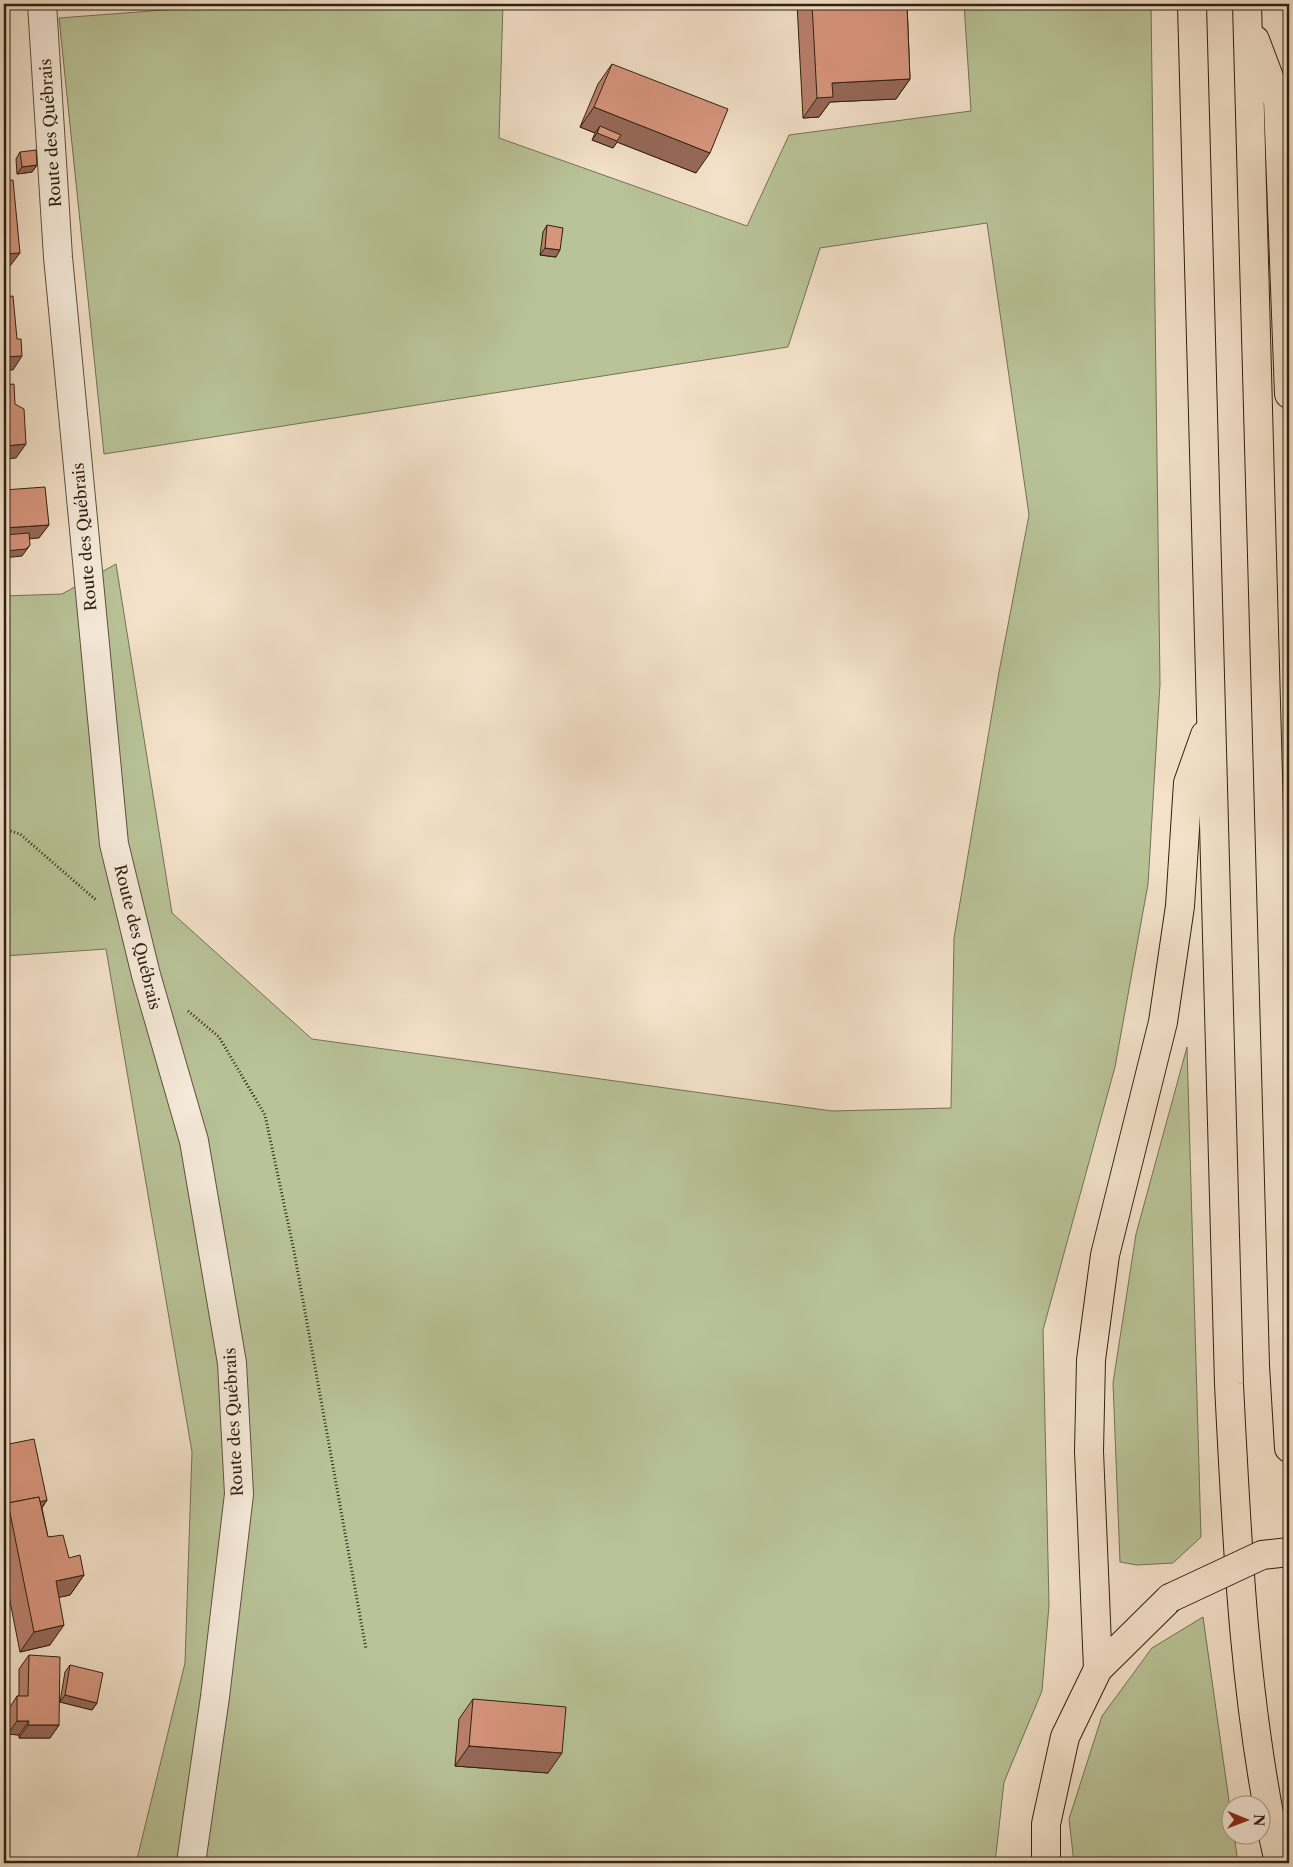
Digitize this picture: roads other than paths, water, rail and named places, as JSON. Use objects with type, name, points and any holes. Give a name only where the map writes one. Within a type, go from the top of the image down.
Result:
[{"type":"main road","points":[[1192,4],[1229,1384],[1242,1610],[1256,1732],[1279,1863]]},
{"type":"main road","points":[[1247,12],[1278,101],[1289,394]]},
{"type":"main road","points":[[1247,12],[1284,1355],[1289,1448]]},
{"type":"main road","points":[[1098,1669],[1089,1451],[1091,1360],[1105,1255],[1163,1022],[1180,906],[1188,783],[1210,720]]},
{"type":"main road","points":[[1046,1863],[1046,1824],[1065,1737],[1098,1669],[1170,1598],[1262,1555],[1289,1552]]},
{"type":"street","name":"Route des Québrais","points":[[42,4],[58,256],[114,844],[146,975],[194,1141],[232,1363],[239,1494],[215,1697],[191,1863]]}]
